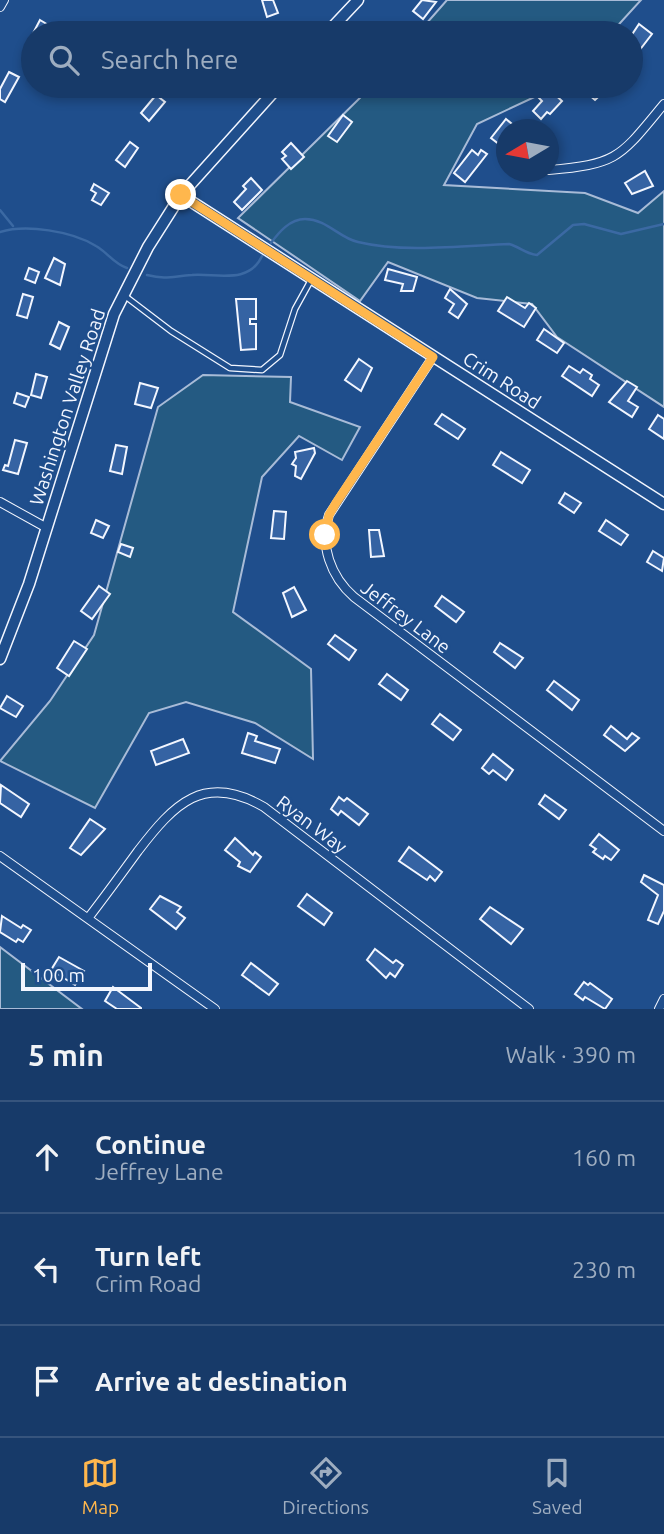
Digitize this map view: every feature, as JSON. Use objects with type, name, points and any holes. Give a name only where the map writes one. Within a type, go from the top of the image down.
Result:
[{"type":"street","points":[[0,7],[4,0]]},
{"type":"street","points":[[336,21],[351,2]]},
{"type":"street","name":"Washington Valley Road","points":[[0,659],[47,528],[89,385],[123,295],[181,195],[268,98]]},
{"type":"street","points":[[559,169],[588,167],[610,160],[636,138],[664,104]]},
{"type":"street","name":"Crim Road","points":[[181,195],[664,504]]},
{"type":"street","name":"Jeffrey Lane","points":[[433,357],[329,515],[325,535],[336,580],[354,597],[664,831]]},
{"type":"street","points":[[0,502],[47,528]]},
{"type":"street","name":"Ryan Way","points":[[89,917],[161,821],[179,803],[215,792],[240,795],[264,807],[529,1009]]},
{"type":"street","points":[[0,856],[215,1009]]},
{"type":"street","points":[[659,1009],[664,999]]},
{"type":"lane","points":[[123,295],[171,331],[230,368],[262,370],[280,355],[295,309],[311,279]]},
{"type":"shaded area","points":[[447,0],[641,0],[622,21],[429,21]]},
{"type":"shaded area","points":[[360,98],[532,98],[477,124],[444,185],[585,193],[638,213],[664,191],[664,407],[557,337],[532,304],[477,298],[388,262],[360,301],[238,218]]},
{"type":"shaded area","points":[[203,375],[291,377],[290,402],[360,427],[342,460],[299,436],[262,477],[233,612],[311,669],[313,759],[255,723],[186,702],[149,713],[95,808],[0,761],[50,701],[94,635],[158,407]]},
{"type":"shaded area","points":[[0,947],[82,1009],[0,1009]]},
{"type":"building","points":[[262,0],[273,0],[278,13],[267,17]]},
{"type":"building","points":[[422,0],[436,2],[423,19],[413,11]]},
{"type":"building","points":[[643,27],[652,34],[643,46]]},
{"type":"building","points":[[9,72],[19,77],[5,102],[0,99],[0,89]]},
{"type":"building","points":[[154,98],[165,102],[149,121],[141,113]]},
{"type":"building","points":[[539,98],[559,98],[562,101],[541,119],[533,111],[542,101]]},
{"type":"building","points":[[343,115],[352,122],[337,142],[328,136]]},
{"type":"building","points":[[130,142],[138,148],[125,167],[116,160]]},
{"type":"building","points":[[291,143],[304,157],[291,169],[282,159],[286,156],[282,152]]},
{"type":"building","points":[[472,150],[478,155],[481,150],[487,154],[465,182],[454,173]]},
{"type":"building","points":[[645,171],[653,186],[632,194],[625,183]]},
{"type":"building","points":[[251,178],[262,190],[242,210],[234,202],[246,189],[243,186]]},
{"type":"building","points":[[94,184],[109,193],[101,205],[92,200],[96,193],[91,190]]},
{"type":"building","points":[[54,258],[65,264],[60,285],[45,278]]},
{"type":"building","points":[[29,268],[39,272],[35,283],[25,279]]},
{"type":"building","points":[[388,269],[417,277],[413,291],[401,291],[403,284],[385,280]]},
{"type":"building","points":[[450,289],[467,304],[458,318],[449,312],[454,304],[445,298]]},
{"type":"building","points":[[23,294],[33,297],[27,318],[17,315]]},
{"type":"building","points":[[507,297],[525,308],[529,303],[536,308],[524,327],[498,311]]},
{"type":"building","points":[[236,299],[256,299],[256,319],[250,319],[250,324],[256,324],[256,349],[241,350]]},
{"type":"building","points":[[59,322],[69,327],[60,349],[50,344]]},
{"type":"building","points":[[544,329],[564,343],[557,353],[537,340]]},
{"type":"building","points":[[359,359],[372,368],[361,391],[345,380]]},
{"type":"building","points":[[569,366],[580,373],[583,369],[592,375],[590,379],[599,385],[592,396],[562,376]]},
{"type":"building","points":[[36,374],[47,377],[41,398],[31,395]]},
{"type":"building","points":[[627,381],[637,387],[628,401],[638,407],[632,417],[609,402]]},
{"type":"building","points":[[140,383],[158,388],[151,408],[135,404]]},
{"type":"building","points":[[17,393],[29,397],[25,407],[14,403]]},
{"type":"building","points":[[442,414],[465,429],[458,439],[435,424]]},
{"type":"building","points":[[658,415],[664,419],[664,439],[649,429]]},
{"type":"building","points":[[15,440],[27,443],[18,474],[3,470],[5,465],[8,466]]},
{"type":"building","points":[[116,445],[127,447],[122,474],[110,471]]},
{"type":"building","points":[[314,448],[315,453],[301,479],[295,476],[296,466],[292,464],[296,458],[295,452]]},
{"type":"building","points":[[501,452],[530,470],[522,483],[493,465]]},
{"type":"building","points":[[565,493],[581,503],[574,513],[559,503]]},
{"type":"building","points":[[274,511],[286,512],[284,539],[271,538]]},
{"type":"building","points":[[96,520],[109,526],[103,538],[91,533]]},
{"type":"building","points":[[606,520],[628,535],[621,545],[599,531]]},
{"type":"building","points":[[369,530],[379,530],[384,556],[371,557]]},
{"type":"building","points":[[121,544],[133,548],[130,557],[118,552]]},
{"type":"building","points":[[653,551],[664,558],[662,571],[647,562]]},
{"type":"building","points":[[99,586],[110,594],[92,619],[81,611]]},
{"type":"building","points":[[294,587],[306,610],[292,617],[283,593]]},
{"type":"building","points":[[442,596],[464,612],[456,622],[435,606]]},
{"type":"building","points":[[335,635],[356,650],[349,660],[328,644]]},
{"type":"building","points":[[74,641],[87,649],[69,676],[57,668]]},
{"type":"building","points":[[500,643],[523,658],[515,668],[494,652]]},
{"type":"building","points":[[387,674],[408,690],[401,700],[379,684]]},
{"type":"building","points":[[554,681],[579,700],[572,710],[547,690]]},
{"type":"building","points":[[7,696],[23,706],[16,717],[0,708]]},
{"type":"building","points":[[440,714],[461,730],[453,740],[432,724]]},
{"type":"building","points":[[611,726],[627,739],[632,733],[639,738],[625,751],[604,735]]},
{"type":"building","points":[[248,733],[257,736],[255,741],[280,749],[275,763],[242,753]]},
{"type":"building","points":[[183,739],[189,753],[156,765],[151,751]]},
{"type":"building","points":[[493,754],[513,770],[506,780],[493,770],[489,774],[482,768]]},
{"type":"building","points":[[1,785],[29,804],[21,817],[0,803]]},
{"type":"building","points":[[545,795],[566,810],[559,819],[539,804]]},
{"type":"building","points":[[339,797],[344,801],[347,798],[368,814],[359,825],[341,811],[338,815],[331,809]]},
{"type":"building","points":[[90,819],[105,829],[81,855],[70,848]]},
{"type":"building","points":[[599,834],[619,850],[611,860],[605,856],[603,859],[593,852],[596,849],[590,845]]},
{"type":"building","points":[[235,838],[253,855],[255,852],[261,857],[250,872],[238,866],[240,862],[225,850]]},
{"type":"building","points":[[409,847],[442,872],[435,881],[430,876],[427,880],[399,861]]},
{"type":"building","points":[[644,875],[664,885],[664,911],[658,924],[648,920],[658,895],[641,882]]},
{"type":"building","points":[[307,894],[332,913],[324,925],[298,906]]},
{"type":"building","points":[[160,896],[181,907],[177,912],[185,918],[176,929],[150,909]]},
{"type":"building","points":[[490,907],[523,929],[511,944],[480,919]]},
{"type":"building","points":[[2,916],[21,928],[23,925],[31,930],[23,942],[18,939],[16,942],[0,932]]},
{"type":"building","points":[[375,949],[393,963],[396,960],[403,965],[395,977],[390,973],[386,978],[367,960]]},
{"type":"building","points":[[59,957],[84,971],[75,985],[51,970]]},
{"type":"building","points":[[251,963],[278,984],[269,995],[242,975]]},
{"type":"building","points":[[584,982],[588,985],[590,983],[612,999],[605,1009],[575,994]]},
{"type":"building","points":[[113,987],[141,1009],[117,1009],[105,1001]]},
{"type":"waterway","points":[[0,210],[13,226]]},
{"type":"waterway","points":[[271,243],[290,224],[305,219],[320,222],[351,240],[376,245],[433,248],[509,244],[537,255],[573,225],[584,224],[621,234],[664,224]]},
{"type":"waterway","points":[[0,232],[35,229],[75,236],[96,246],[127,268]]},
{"type":"waterway","points":[[147,275],[231,276],[249,271],[262,256]]},
{"type":"route","points":[[181,195],[433,357],[336,503],[329,515],[325,535]]}]
